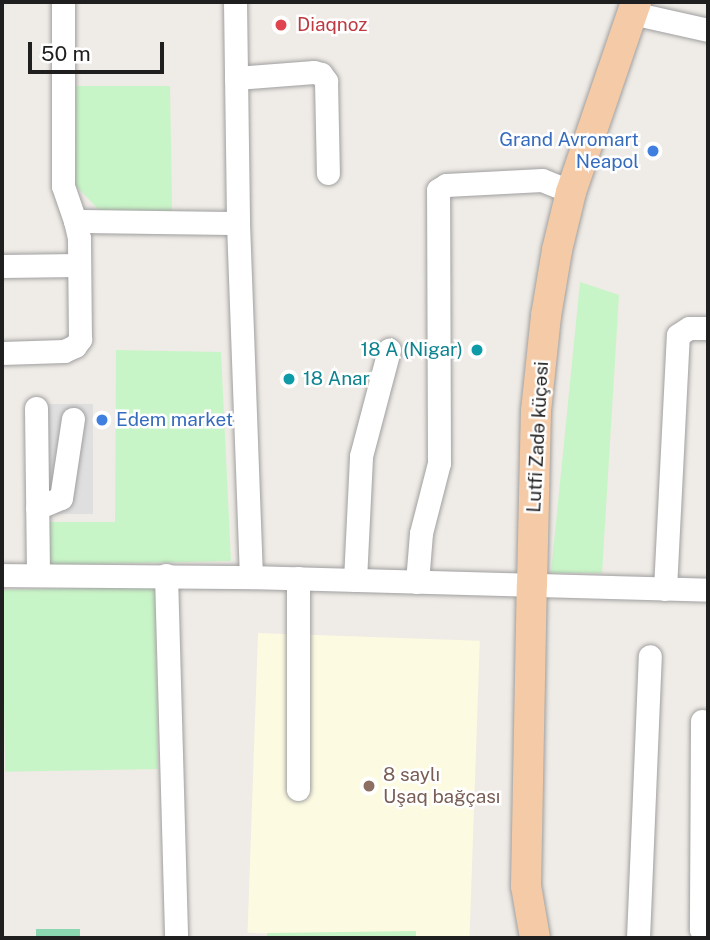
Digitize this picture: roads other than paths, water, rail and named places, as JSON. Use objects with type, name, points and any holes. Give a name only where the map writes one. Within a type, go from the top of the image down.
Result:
[{"type":"main road","name":"Lutfi Zadə küçəsi","points":[[526,886],[536,411],[557,250],[572,192],[634,8]]},
{"type":"main road","points":[[514,938],[526,886]]},
{"type":"main road","points":[[526,886],[535,938]]},
{"type":"lane","points":[[2,353],[64,351],[75,346],[80,339],[79,238],[63,186],[63,2]]},
{"type":"lane","points":[[235,2],[238,223],[251,577]]},
{"type":"lane","points":[[634,8],[708,30]]},
{"type":"lane","points":[[236,78],[321,74],[326,81],[328,173]]},
{"type":"lane","points":[[417,582],[421,533],[439,463],[435,198],[438,190],[446,185],[542,180],[572,192]]},
{"type":"lane","points":[[75,221],[238,223]]},
{"type":"lane","points":[[2,266],[79,265]]},
{"type":"lane","points":[[665,589],[678,335],[689,328],[708,328]]},
{"type":"lane","points":[[355,580],[365,434],[389,350]]},
{"type":"lane","points":[[36,408],[38,575]]},
{"type":"lane","points":[[37,508],[61,498],[73,419]]},
{"type":"lane","points":[[2,575],[166,575],[708,590]]},
{"type":"lane","points":[[166,575],[176,938]]},
{"type":"lane","points":[[298,578],[298,789]]},
{"type":"lane","points":[[638,938],[650,656]]},
{"type":"lane","points":[[702,721],[701,929],[708,937]]},
{"type":"place","name":"Diaqnoz","points":[[281,25]]},
{"type":"place","name":"Grand Avromart Neapol","points":[[653,151]]},
{"type":"place","name":"18 A (Nigar)","points":[[477,350]]},
{"type":"place","name":"18 Anar","points":[[289,379]]},
{"type":"place","name":"Edem market","points":[[102,420]]},
{"type":"place","name":"8 saylı Uşaq bağçası","points":[[369,786]]}]
